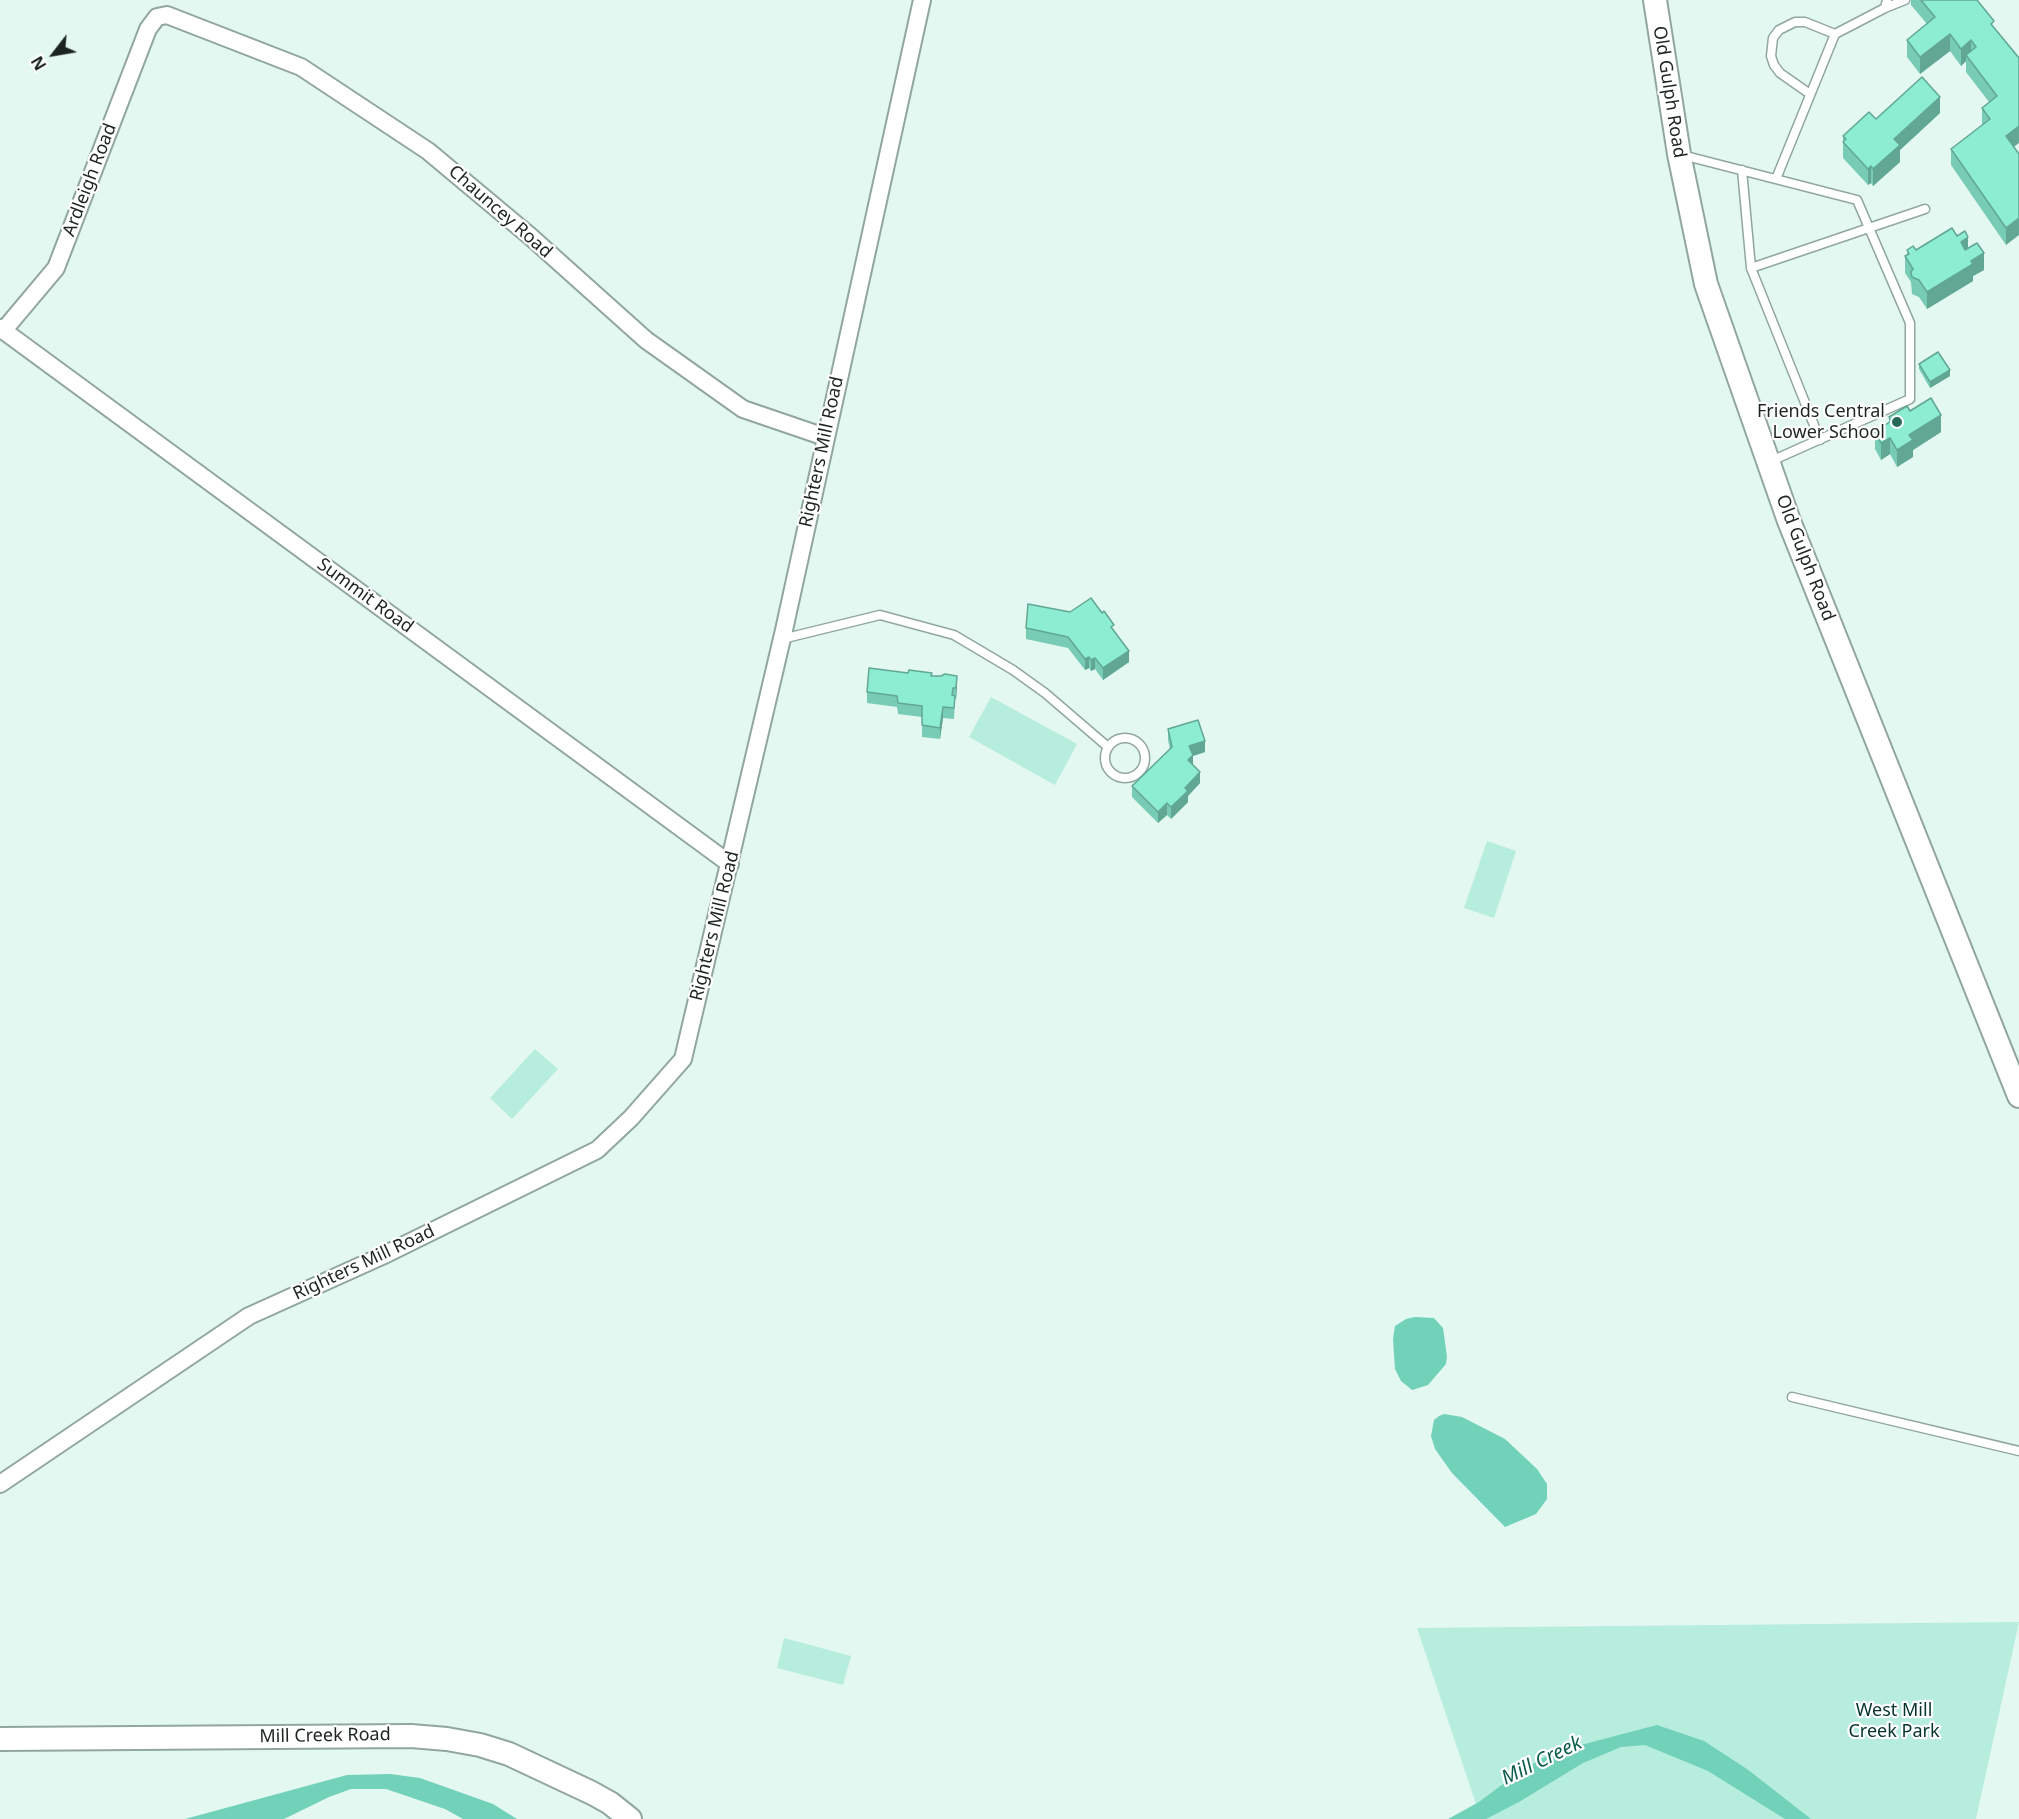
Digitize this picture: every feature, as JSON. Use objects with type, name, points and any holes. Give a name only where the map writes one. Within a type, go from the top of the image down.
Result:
[{"type":"street","name":"Righters Mill Road","points":[[0,1484],[249,1316],[382,1256],[597,1150],[631,1118],[683,1059],[782,639],[922,0]]},
{"type":"street","name":"Old Gulph Road","points":[[1655,0],[1679,154],[1706,284],[1789,521],[2019,1096]]},
{"type":"street","name":"Chauncey Road","points":[[157,17],[167,15],[177,18],[302,67],[428,151],[531,237],[646,340],[704,382],[743,409],[825,437]]},
{"type":"street","name":"Ardleigh Road","points":[[2,329],[56,268],[148,29],[157,17]]},
{"type":"street","name":"Summit Road","points":[[2,329],[730,864]]},
{"type":"street","name":"Mill Creek Road","points":[[0,1739],[411,1736],[447,1738],[480,1744],[509,1754],[592,1792],[630,1819]]},
{"type":"lane","points":[[1776,179],[1835,34],[1886,4],[1905,0]]},
{"type":"lane","points":[[1810,94],[1780,73],[1774,65],[1771,56],[1773,38],[1779,30],[1795,22],[1804,22],[1835,34]]},
{"type":"lane","points":[[1679,154],[1857,200],[1910,323],[1910,399],[1769,462]]},
{"type":"lane","points":[[1742,170],[1751,268],[1820,440]]},
{"type":"lane","points":[[1751,268],[1925,209]]},
{"type":"lane","points":[[782,639],[880,615],[954,635],[1013,670],[1045,693],[1108,747]]},
{"type":"lane","points":[[1122,738],[1136,741],[1144,753],[1143,767],[1133,777],[1119,778],[1113,775],[1105,764],[1104,758],[1108,747],[1115,740],[1122,738]]},
{"type":"lane","points":[[1792,1397],[2019,1451]]},
{"type":"green space","points":[[991,697],[1077,744],[1055,785],[969,737]]},
{"type":"green space","points":[[1487,841],[1516,851],[1494,918],[1464,908]]},
{"type":"green space","points":[[535,1049],[558,1069],[512,1119],[490,1098]]},
{"type":"green space","name":"West Mill Creek Park","points":[[2019,1622],[1976,1819],[1481,1819],[1417,1628]]},
{"type":"green space","points":[[784,1638],[851,1656],[843,1685],[777,1668]]},
{"type":"water","points":[[1434,1318],[1443,1328],[1447,1357],[1446,1364],[1428,1385],[1412,1390],[1401,1381],[1395,1369],[1393,1339],[1395,1326],[1406,1319]]},
{"type":"water","points":[[1444,1414],[1462,1417],[1505,1439],[1537,1469],[1547,1484],[1547,1499],[1536,1514],[1505,1527],[1452,1473],[1435,1449],[1431,1436],[1434,1420]]},
{"type":"water","name":"Mill Creek","points":[[1657,1725],[1704,1741],[1747,1769],[1811,1819],[1785,1819],[1708,1771],[1645,1745],[1621,1747],[1583,1763],[1486,1819],[1448,1819],[1479,1802],[1523,1769],[1554,1752]]},
{"type":"water","points":[[390,1774],[420,1778],[493,1804],[517,1819],[463,1819],[445,1809],[386,1789],[351,1789],[284,1819],[185,1819],[347,1775]]},
{"type":"building","points":[[1921,0],[1977,0],[1994,21],[1991,24],[2019,58],[2019,126],[2006,136],[2019,154],[2019,218],[2006,228],[1951,149],[1990,119],[1982,108],[1997,96],[1966,55],[1976,47],[1971,40],[1961,49],[1950,34],[1920,57],[1907,40],[1935,17]]},
{"type":"building","points":[[1922,77],[1940,97],[1894,139],[1900,145],[1873,169],[1871,166],[1868,169],[1843,142],[1846,139],[1843,136],[1869,112],[1876,119]]},
{"type":"building","points":[[1952,228],[1957,236],[1965,231],[1968,237],[1961,242],[1965,250],[1977,243],[1984,253],[1971,261],[1973,264],[1927,292],[1919,280],[1912,277],[1913,269],[1905,256],[1909,254],[1907,250],[1913,246],[1916,250]]},
{"type":"building","points":[[1938,352],[1950,370],[1930,382],[1919,364]]},
{"type":"building","points":[[1931,398],[1941,415],[1909,435],[1913,440],[1897,450],[1890,438],[1881,443],[1875,432],[1891,421],[1889,417],[1907,406],[1910,411]]},
{"type":"building","points":[[1091,598],[1102,613],[1104,611],[1114,625],[1111,627],[1129,651],[1103,668],[1095,658],[1085,659],[1068,637],[1026,628],[1028,604],[1070,612]]},
{"type":"building","points":[[869,668],[908,673],[909,670],[932,673],[931,676],[945,674],[957,676],[956,688],[953,688],[952,695],[955,696],[954,708],[943,707],[940,728],[922,725],[922,706],[898,703],[897,696],[867,692]]},
{"type":"building","points":[[1198,720],[1205,741],[1189,746],[1193,755],[1188,760],[1200,772],[1185,788],[1188,791],[1171,807],[1167,803],[1158,812],[1132,786],[1172,747],[1168,729]]},
{"type":"place","name":"Friends Central Lower School","points":[[1897,422]]}]
